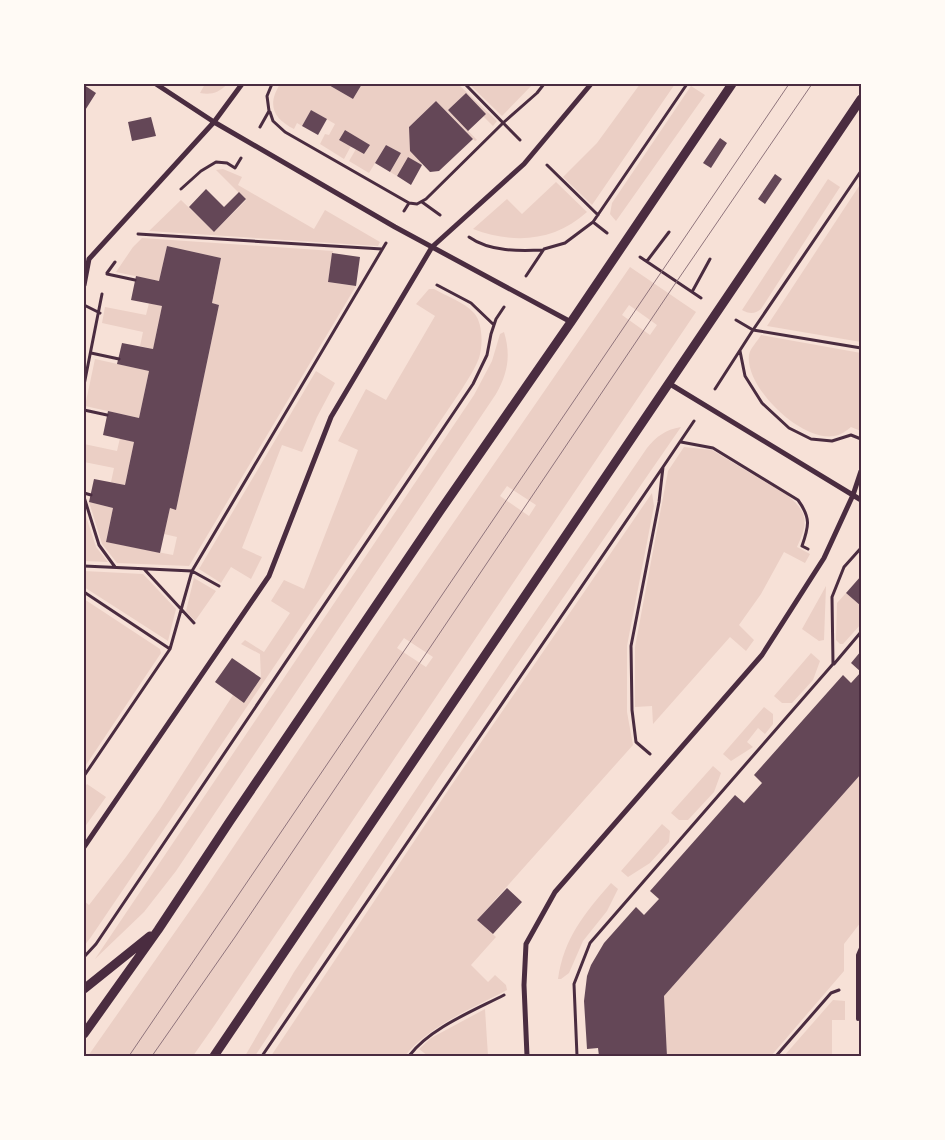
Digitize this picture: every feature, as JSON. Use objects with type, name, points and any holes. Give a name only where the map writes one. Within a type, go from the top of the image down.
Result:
[{"type":"street","points":[[156,84],[214,122],[395,227],[571,322]]},
{"type":"street","points":[[84,285],[89,259],[214,122],[242,84]]},
{"type":"street","points":[[84,847],[269,576],[331,417],[432,247],[524,164],[591,84]]},
{"type":"street","points":[[84,1034],[158,930],[440,511],[732,84]]},
{"type":"street","points":[[217,1054],[861,99]]},
{"type":"street","points":[[84,256],[89,259]]},
{"type":"street","points":[[670,384],[861,500]]},
{"type":"street","points":[[528,1056],[524,985],[526,944],[555,892],[762,656],[824,558],[853,495],[861,471]]},
{"type":"street","points":[[84,989],[158,930]]},
{"type":"lane","points":[[858,1019],[858,955],[861,948]]},
{"type":"path","points":[[272,84],[267,96],[270,111],[273,121],[286,132],[409,203],[417,204],[422,202],[503,123],[538,92],[544,84]]},
{"type":"path","points":[[422,202],[473,240],[485,245],[523,250],[544,250],[565,243],[593,222],[687,84]]},
{"type":"path","points":[[174,196],[202,171],[216,162],[226,163],[235,168],[270,111]]},
{"type":"path","points":[[262,1056],[681,442],[753,330],[861,172]]},
{"type":"path","points":[[84,776],[170,649],[192,571],[409,203]]},
{"type":"path","points":[[142,227],[136,234],[382,250]]},
{"type":"path","points":[[647,261],[669,232]]},
{"type":"path","points":[[622,245],[720,310]]},
{"type":"path","points":[[84,957],[96,944],[473,384],[487,355],[496,319],[544,250]]},
{"type":"path","points":[[120,255],[106,276],[135,280]]},
{"type":"path","points":[[692,292],[710,259]]},
{"type":"path","points":[[438,285],[471,303],[494,325]]},
{"type":"path","points":[[84,385],[100,313],[103,286]]},
{"type":"path","points":[[84,305],[100,313]]},
{"type":"path","points":[[753,330],[861,348]]},
{"type":"path","points":[[740,351],[745,376],[762,403],[790,428],[811,440],[832,440],[851,435],[861,439]]},
{"type":"path","points":[[91,353],[119,359]]},
{"type":"path","points":[[84,410],[107,415]]},
{"type":"path","points":[[681,442],[713,448],[798,500],[805,509],[808,518],[808,529],[802,546],[844,567]]},
{"type":"path","points":[[663,467],[659,502],[631,646],[632,710],[636,742],[664,767]]},
{"type":"path","points":[[84,493],[91,495]]},
{"type":"path","points":[[84,497],[98,545],[116,568]]},
{"type":"path","points":[[833,664],[832,598],[844,567],[861,548]]},
{"type":"path","points":[[84,566],[192,571],[219,586]]},
{"type":"path","points":[[144,569],[194,623]]},
{"type":"path","points":[[84,592],[170,649]]},
{"type":"path","points":[[577,1056],[574,984],[590,943],[861,632]]},
{"type":"path","points":[[776,1056],[831,993],[858,983]]},
{"type":"path","points":[[409,1056],[430,1035],[524,985]]},
{"type":"shaded area","points":[[205,84],[227,84],[215,93],[200,93]]},
{"type":"shaded area","points":[[280,84],[327,84],[353,99],[362,84],[458,84],[497,121],[493,126],[483,116],[486,114],[466,93],[448,110],[477,140],[475,141],[436,101],[409,127],[422,165],[408,157],[397,176],[390,172],[401,153],[386,145],[369,173],[349,161],[356,149],[364,154],[369,145],[345,130],[339,140],[351,146],[344,159],[320,144],[325,134],[329,135],[335,124],[311,110],[302,126],[297,123],[294,129],[281,120],[273,105]]},
{"type":"shaded area","points":[[469,84],[533,84],[502,116]]},
{"type":"shaded area","points":[[640,84],[675,84],[592,205],[563,177],[597,143]]},
{"type":"shaded area","points":[[691,86],[705,95],[616,221],[610,214],[612,203]]},
{"type":"shaded area","points":[[223,169],[242,177],[238,185],[314,229],[325,210],[380,242],[378,246],[149,231],[181,200],[214,232],[246,200],[216,170]]},
{"type":"shaded area","points":[[828,179],[840,187],[761,309],[752,313],[742,310]]},
{"type":"shaded area","points":[[556,182],[587,212],[574,222],[547,235],[533,237],[503,237],[473,229],[507,199],[522,214]]},
{"type":"shaded area","points":[[861,183],[861,342],[767,326]]},
{"type":"shaded area","points":[[142,238],[333,251],[328,282],[356,286],[189,566],[117,563],[102,544],[89,502],[113,508],[106,542],[173,555],[177,537],[164,534],[170,508],[176,509],[219,305],[212,303],[221,258],[167,246],[159,281],[116,272],[133,247]]},
{"type":"shaded area","points":[[630,267],[696,312],[193,1056],[88,1056],[203,892],[380,629]],"holes":[[[629,305],[657,325],[650,335],[622,315]],[[507,486],[536,505],[529,516],[500,496]],[[404,638],[433,657],[426,667],[397,648]]]},
{"type":"shaded area","points":[[429,289],[434,289],[460,302],[477,317],[481,328],[481,347],[479,358],[473,370],[462,389],[84,946],[84,901],[89,905],[126,857],[160,809],[233,695],[244,703],[261,678],[260,654],[241,644],[245,640],[264,652],[290,613],[271,601],[284,580],[304,589],[358,450],[338,441],[366,389],[386,400],[435,316],[416,304]]},
{"type":"shaded area","points":[[149,303],[162,306],[153,349],[140,346],[143,332],[102,323],[105,307],[146,315]]},
{"type":"shaded area","points":[[504,332],[508,356],[507,364],[496,394],[176,871],[144,912],[95,959],[474,395],[492,361],[500,334]]},
{"type":"shaded area","points":[[761,335],[861,353],[861,431],[851,427],[843,433],[834,436],[821,436],[807,431],[792,422],[778,410],[756,382],[750,368],[750,352]]},
{"type":"shaded area","points":[[95,359],[149,371],[139,418],[85,406]]},
{"type":"shaded area","points":[[316,371],[335,383],[317,417],[302,452],[282,445],[242,548],[262,557],[251,579],[231,567],[221,583],[199,569]]},
{"type":"shaded area","points":[[681,427],[438,779],[255,1056],[245,1056],[294,972],[515,641],[647,448],[662,434]]},
{"type":"shaded area","points":[[120,438],[134,442],[125,485],[111,482],[114,468],[84,462],[84,444],[117,451]]},
{"type":"shaded area","points":[[684,447],[712,450],[787,495],[803,513],[803,531],[797,547],[810,554],[805,563],[784,552],[761,594],[739,625],[754,640],[746,651],[730,637],[653,724],[652,706],[635,707],[635,647],[668,471]]},
{"type":"shaded area","points":[[652,493],[654,506],[627,646],[627,712],[633,745],[477,920],[496,937],[471,965],[488,982],[495,975],[506,985],[507,990],[439,1027],[414,1046],[405,1056],[271,1056],[451,786]]},
{"type":"shaded area","points":[[84,510],[96,547],[108,562],[84,561]]},
{"type":"shaded area","points":[[84,571],[143,574],[176,609],[168,641],[84,587]]},
{"type":"shaded area","points":[[194,578],[216,591],[195,621],[186,611]]},
{"type":"shaded area","points":[[826,586],[824,640],[819,641],[802,629]]},
{"type":"shaded area","points":[[846,593],[861,606],[861,624],[843,644],[840,644],[836,640],[837,603]]},
{"type":"shaded area","points":[[84,599],[160,649],[161,653],[84,768],[84,663],[86,661],[84,658]]},
{"type":"shaded area","points":[[811,653],[820,661],[813,680],[792,703],[782,703],[774,696]]},
{"type":"shaded area","points":[[764,707],[773,714],[773,724],[765,734],[758,728],[747,742],[753,747],[731,761],[723,754]]},
{"type":"shaded area","points":[[713,766],[721,773],[714,792],[688,820],[679,820],[671,813]]},
{"type":"shaded area","points":[[861,774],[861,922],[844,944],[844,971],[771,1056],[667,1056],[664,996]]},
{"type":"shaded area","points":[[87,784],[106,797],[84,828],[84,788]]},
{"type":"shaded area","points":[[662,824],[670,831],[669,842],[650,863],[628,877],[621,871]]},
{"type":"shaded area","points":[[611,883],[618,889],[607,911],[583,941],[569,973],[558,979],[570,939],[592,905]]},
{"type":"shaded area","points":[[833,1000],[845,1001],[845,1020],[832,1020],[832,1056],[784,1056]]},
{"type":"shaded area","points":[[485,1009],[488,1056],[428,1056],[419,1049],[431,1038]]},
{"type":"building","points":[[327,84],[362,84],[353,99]]},
{"type":"building","points":[[84,85],[96,93],[84,112]]},
{"type":"building","points":[[466,93],[486,114],[468,131],[448,110]]},
{"type":"building","points":[[436,101],[473,139],[439,171],[430,172],[410,151],[409,127]]},
{"type":"building","points":[[311,110],[327,119],[318,135],[302,126]]},
{"type":"building","points":[[151,117],[156,136],[132,141],[128,122]]},
{"type":"building","points":[[345,130],[370,145],[364,154],[339,140]]},
{"type":"building","points":[[720,138],[727,143],[711,168],[703,163]]},
{"type":"building","points":[[386,145],[401,153],[390,172],[375,163]]},
{"type":"building","points":[[408,157],[422,165],[411,185],[397,176]]},
{"type":"building","points":[[775,174],[782,179],[765,204],[758,199]]},
{"type":"building","points":[[206,189],[224,207],[239,192],[246,199],[214,232],[189,207]]},
{"type":"building","points":[[167,246],[221,258],[212,303],[219,305],[176,510],[170,508],[160,553],[106,542],[113,508],[89,502],[94,479],[125,485],[134,442],[103,435],[108,411],[139,418],[149,371],[117,364],[122,343],[153,349],[162,306],[131,300],[136,276],[159,281]]},
{"type":"building","points":[[332,253],[360,257],[356,286],[328,282]]},
{"type":"building","points":[[861,576],[861,606],[846,593]]},
{"type":"building","points":[[861,651],[861,672],[851,663]]},
{"type":"building","points":[[232,658],[261,678],[244,703],[215,682]]},
{"type":"building","points":[[861,672],[861,774],[664,996],[667,1056],[599,1056],[598,1048],[587,1049],[584,1001],[587,976],[604,943],[636,907],[644,915],[659,899],[650,891],[735,795],[744,803],[762,783],[754,775],[843,675],[851,683]]},
{"type":"building","points":[[507,888],[522,902],[493,934],[477,920]]},
{"type":"tram line","points":[[129,1056],[789,84]]},
{"type":"tram line","points":[[152,1056],[235,937],[812,84]]}]
